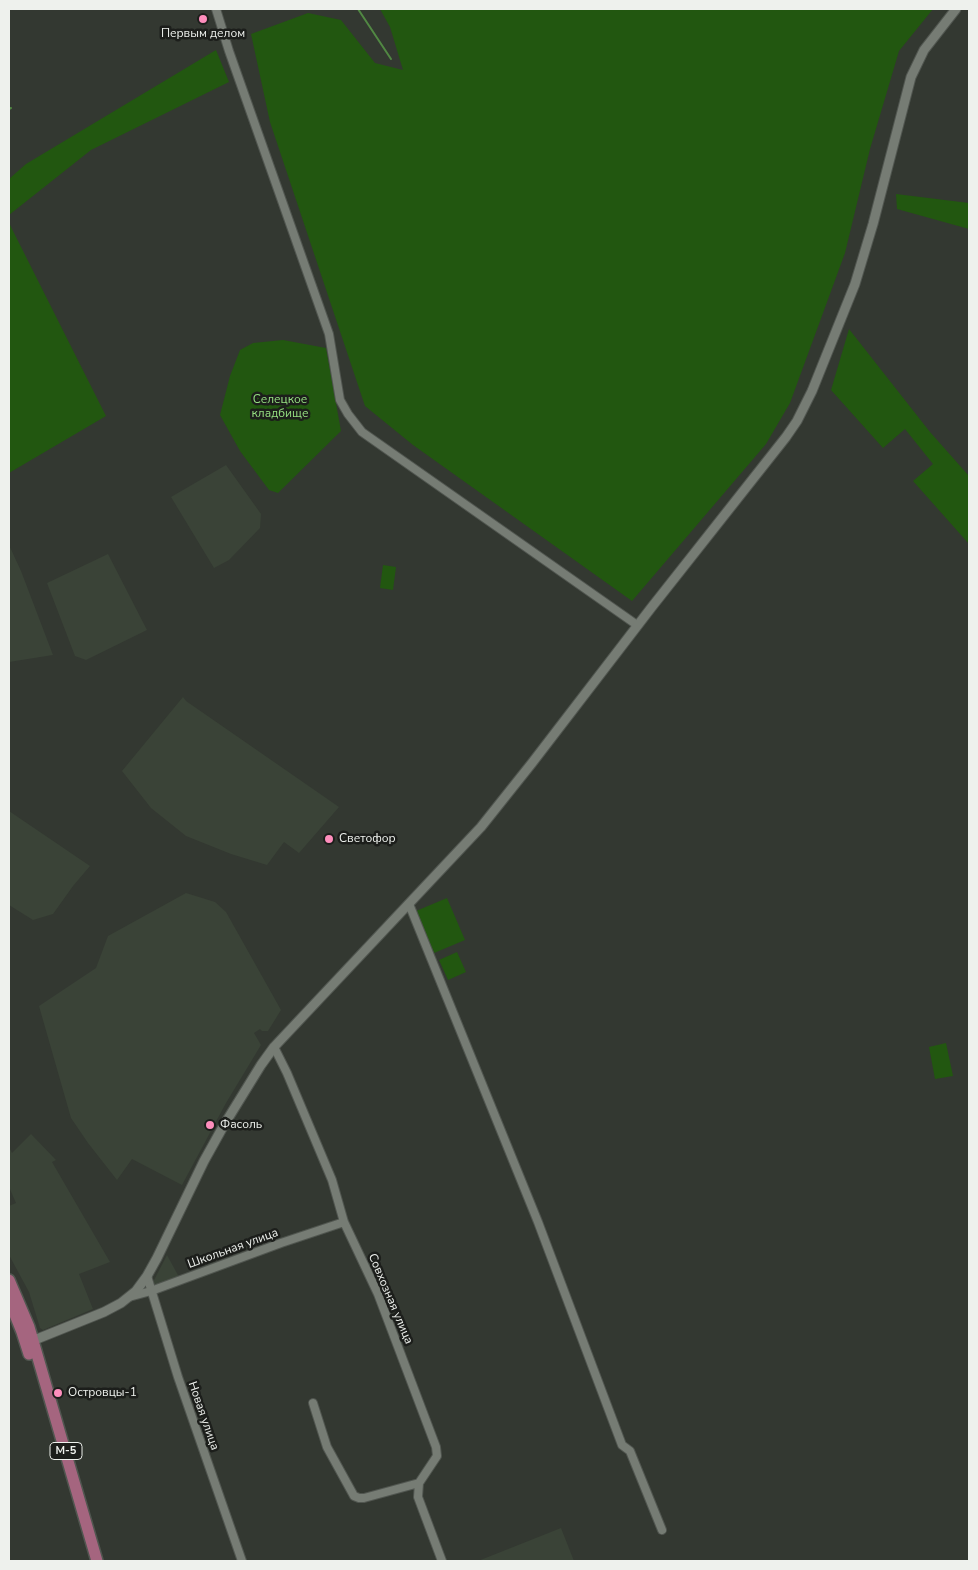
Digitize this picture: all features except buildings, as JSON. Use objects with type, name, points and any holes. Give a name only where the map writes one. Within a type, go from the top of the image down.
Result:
[{"type":"main road","points":[[9,1280],[24,1313],[30,1342]]},
{"type":"main road","points":[[9,1300],[30,1342]]},
{"type":"main road","name":"М-5","points":[[30,1342],[89,1561]]},
{"type":"main road","name":"М-5","points":[[30,1342],[97,1561]]},
{"type":"street","points":[[216,9],[329,334],[340,400],[348,414],[362,432],[637,626]]},
{"type":"street","points":[[30,1342],[104,1312],[136,1291],[147,1276],[204,1161],[261,1065],[274,1047],[481,827],[786,437],[805,407],[856,284],[911,77],[924,50],[956,9]]},
{"type":"street","points":[[409,904],[538,1222],[622,1445],[630,1450],[662,1530]]},
{"type":"street","name":"Совхозная улица","points":[[274,1047],[287,1072],[332,1180],[344,1222],[378,1294],[437,1452],[437,1456],[419,1483]]},
{"type":"street","name":"Школьная улица","points":[[129,1297],[151,1291],[344,1222]]},
{"type":"street","name":"Новая улица","points":[[147,1276],[178,1377],[242,1561]]},
{"type":"street","points":[[312,1403],[327,1447],[354,1496],[364,1498],[419,1483],[418,1497],[442,1561]]},
{"type":"shaded area","points":[[226,465],[261,514],[260,528],[229,560],[214,568],[171,497]]},
{"type":"shaded area","points":[[9,545],[21,571],[53,655],[9,662]]},
{"type":"shaded area","points":[[108,554],[147,630],[86,660],[75,656],[47,583]]},
{"type":"shaded area","points":[[183,697],[186,701],[339,807],[299,853],[284,842],[267,865],[231,854],[186,836],[151,808],[122,771]]},
{"type":"shaded area","points":[[9,811],[90,866],[53,914],[33,920],[9,905]]},
{"type":"shaded area","points":[[186,893],[215,902],[226,912],[281,1010],[268,1031],[260,1029],[254,1033],[261,1045],[226,1103],[182,1185],[132,1159],[117,1180],[71,1118],[39,1006],[96,968],[108,936]]},
{"type":"shaded area","points":[[31,1134],[56,1160],[52,1162],[110,1262],[79,1274],[93,1309],[43,1330],[40,1328],[29,1292],[9,1255],[9,1206],[16,1203],[9,1187],[9,1147],[12,1153]]},
{"type":"shaded area","points":[[167,1255],[179,1277],[153,1287],[152,1284]]},
{"type":"shaded area","points":[[561,1528],[574,1561],[478,1561]]},
{"type":"green space","points":[[380,9],[933,9],[899,51],[870,149],[845,253],[790,403],[766,444],[632,601],[413,445],[365,406],[270,122],[251,34],[308,13],[341,20],[375,63],[403,70],[390,27]]},
{"type":"green space","points":[[216,50],[229,82],[91,150],[9,215],[9,179],[26,164]]},
{"type":"green space","points":[[896,194],[969,203],[969,229],[897,209]]},
{"type":"green space","points":[[9,223],[106,416],[9,473]]},
{"type":"green space","points":[[849,329],[930,432],[969,476],[969,544],[913,481],[933,464],[905,429],[883,448],[831,390]]},
{"type":"green space","name":"Селецкое кладбище","points":[[283,340],[326,348],[341,431],[278,493],[269,490],[240,451],[220,415],[230,376],[240,350],[253,343]]},
{"type":"green space","points":[[383,565],[396,567],[393,590],[380,588]]},
{"type":"green space","points":[[447,898],[465,940],[434,953],[416,911]]},
{"type":"green space","points":[[457,952],[466,972],[448,980],[439,960]]},
{"type":"green space","points":[[946,1043],[953,1076],[935,1079],[929,1047]]},
{"type":"waterway","points":[[358,9],[391,59]]},
{"type":"place","name":"Первым делом","points":[[203,19]]},
{"type":"place","name":"Светофор","points":[[329,839]]},
{"type":"place","name":"Фасоль","points":[[210,1125]]},
{"type":"place","name":"Островцы-1","points":[[58,1393]]}]
